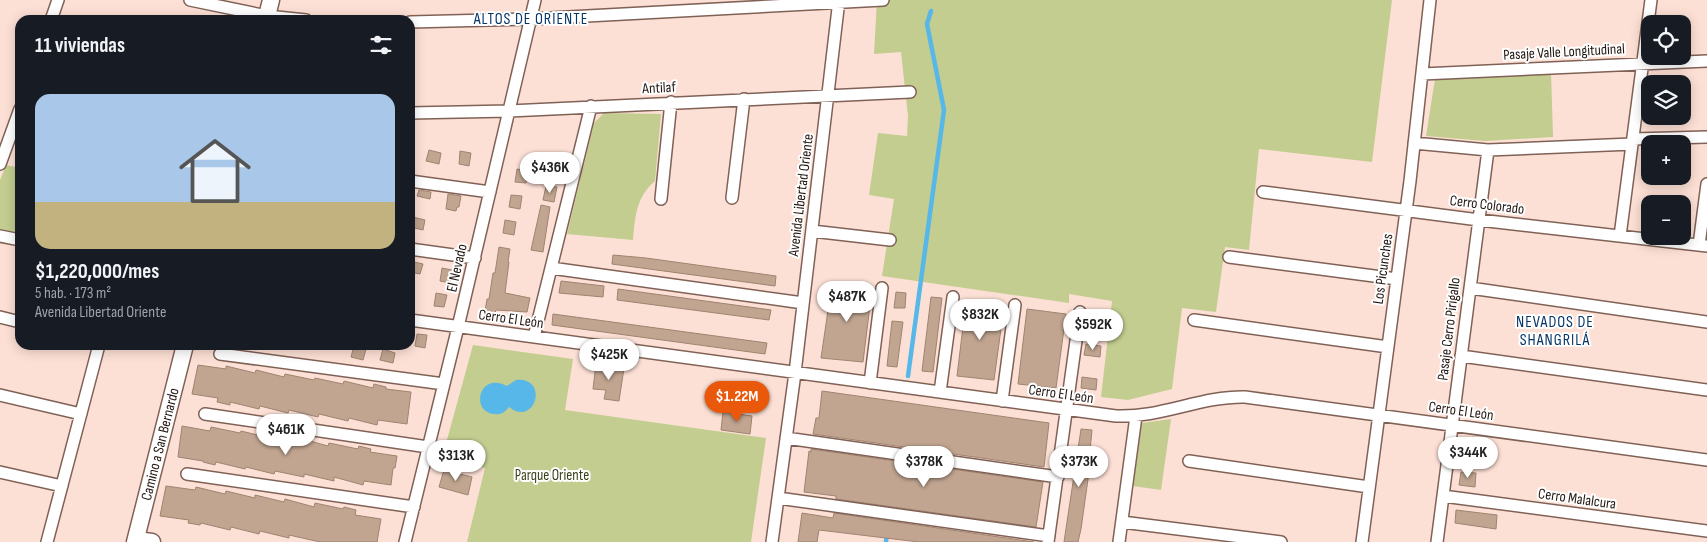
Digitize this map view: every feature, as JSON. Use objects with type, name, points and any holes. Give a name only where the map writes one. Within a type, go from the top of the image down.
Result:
[{"type":"street","points":[[53,15],[58,0]]},
{"type":"street","points":[[190,0],[254,15]]},
{"type":"street","points":[[268,15],[271,0]]},
{"type":"street","name":"El Nevado","points":[[405,542],[535,0]]},
{"type":"street","points":[[415,22],[531,18],[883,0]]},
{"type":"street","name":"Los Picunches","points":[[1362,542],[1406,211],[1430,0]]},
{"type":"street","points":[[1649,15],[1651,0]]},
{"type":"street","name":"Avenida Libertad Oriente","points":[[772,542],[795,373],[839,1]]},
{"type":"street","name":"Pasaje Valle Longitudinal","points":[[1691,62],[1707,61]]},
{"type":"street","name":"Pasaje Valle Longitudinal","points":[[1422,74],[1641,64]]},
{"type":"street","points":[[1620,236],[1642,65]]},
{"type":"street","name":"Antilaf","points":[[415,113],[509,111],[910,92]]},
{"type":"street","points":[[732,198],[744,99]]},
{"type":"street","points":[[661,199],[671,102]]},
{"type":"street","points":[[534,337],[591,106]]},
{"type":"street","points":[[0,164],[15,130]]},
{"type":"street","points":[[1414,143],[1488,150],[1707,137]]},
{"type":"street","name":"Pasaje Cerro Pirigallo","points":[[1437,542],[1488,150]]},
{"type":"street","points":[[415,182],[490,192]]},
{"type":"street","points":[[1703,246],[1707,184]]},
{"type":"street","name":"Cerro Colorado","points":[[1263,192],[1703,246]]},
{"type":"street","points":[[812,231],[890,240]]},
{"type":"street","points":[[0,236],[15,239]]},
{"type":"street","points":[[415,250],[474,258]]},
{"type":"street","points":[[1230,257],[1397,279]]},
{"type":"street","points":[[551,268],[803,303]]},
{"type":"street","points":[[870,383],[882,288]]},
{"type":"street","points":[[1470,288],[1707,322]]},
{"type":"street","points":[[940,392],[953,298]]},
{"type":"street","points":[[1002,401],[1015,305]]},
{"type":"street","points":[[778,498],[1049,539],[1080,312]]},
{"type":"street","points":[[0,317],[15,321]]},
{"type":"street","points":[[1194,320],[1388,347]]},
{"type":"street","name":"Cerro El León","points":[[415,321],[1116,416],[1157,413],[1227,397],[1245,397],[1707,460]]},
{"type":"street","points":[[1077,331],[1103,334]]},
{"type":"street","points":[[47,542],[98,350]]},
{"type":"street","name":"Camino a San Bernardo","points":[[135,541],[184,350]]},
{"type":"street","points":[[220,354],[444,384]]},
{"type":"street","points":[[1461,356],[1707,390]]},
{"type":"street","points":[[0,395],[81,414]]},
{"type":"street","points":[[205,414],[428,447]]},
{"type":"street","points":[[1119,542],[1136,416]]},
{"type":"street","points":[[786,438],[1058,477]]},
{"type":"street","points":[[1188,461],[1370,487]]},
{"type":"street","points":[[0,472],[62,486]]},
{"type":"street","points":[[187,474],[414,507]]},
{"type":"street","name":"Cerro Malalcura","points":[[1443,496],[1707,531]]},
{"type":"street","points":[[1122,522],[1281,542]]},
{"type":"street","points":[[135,541],[152,542]]},
{"type":"green space","points":[[877,0],[1392,0],[1372,162],[1259,149],[1249,250],[1225,247],[1216,312],[1182,308],[1172,389],[1128,400],[1101,397],[1112,301],[1069,294],[1069,303],[882,276],[894,199],[869,195],[878,133],[907,136],[908,116],[901,52],[874,54]]},
{"type":"green space","points":[[1551,71],[1553,137],[1485,141],[1426,136],[1435,79]]},
{"type":"green space","points":[[604,113],[661,114],[655,181],[640,201],[633,240],[567,234],[594,123]]},
{"type":"green space","points":[[6,165],[15,167],[15,235],[0,231],[0,180]]},
{"type":"green space","name":"Parque Oriente","points":[[473,345],[573,359],[565,410],[766,438],[751,542],[467,542],[485,468],[442,458]]},
{"type":"green space","points":[[1171,419],[1161,490],[1133,486],[1142,423]]},
{"type":"water","points":[[516,380],[527,381],[533,386],[536,393],[532,407],[526,411],[518,412],[509,407],[503,413],[497,414],[487,412],[482,407],[480,401],[481,394],[489,384],[497,383],[507,386]]},
{"type":"building","points":[[429,150],[441,153],[439,164],[426,161]]},
{"type":"building","points":[[460,151],[471,153],[469,166],[459,164]]},
{"type":"building","points":[[517,169],[528,171],[526,183],[515,182]]},
{"type":"building","points":[[546,186],[557,187],[554,202],[543,200]]},
{"type":"building","points":[[419,190],[431,192],[430,199],[417,196]]},
{"type":"building","points":[[448,194],[461,196],[459,207],[457,207],[456,211],[446,209]]},
{"type":"building","points":[[511,195],[522,196],[520,209],[509,207]]},
{"type":"building","points":[[541,205],[550,207],[543,252],[531,250]]},
{"type":"building","points":[[415,218],[425,220],[423,230],[415,228]]},
{"type":"building","points":[[505,220],[516,222],[514,235],[503,233]]},
{"type":"building","points":[[499,247],[510,249],[505,293],[530,298],[527,312],[496,310],[495,313],[485,311],[493,273],[495,273]]},
{"type":"building","points":[[613,255],[776,276],[775,286],[612,264]]},
{"type":"building","points":[[415,262],[423,264],[420,274],[415,273]]},
{"type":"building","points":[[442,268],[452,270],[450,283],[440,281]]},
{"type":"building","points":[[561,281],[604,286],[603,297],[559,293]]},
{"type":"building","points":[[832,283],[872,289],[863,362],[821,358]]},
{"type":"building","points":[[618,289],[771,310],[769,320],[617,300]]},
{"type":"building","points":[[896,292],[906,293],[905,308],[894,308]]},
{"type":"building","points":[[436,293],[447,295],[444,307],[434,306]]},
{"type":"building","points":[[931,297],[942,298],[933,372],[922,371]]},
{"type":"building","points":[[966,302],[1004,307],[994,380],[957,376]]},
{"type":"building","points":[[1027,309],[1066,314],[1056,388],[1018,384]]},
{"type":"building","points":[[1089,310],[1105,312],[1104,322],[1088,320]]},
{"type":"building","points":[[553,314],[767,343],[765,354],[552,325]]},
{"type":"building","points":[[892,321],[903,322],[897,367],[887,366]]},
{"type":"building","points":[[417,334],[427,335],[425,348],[415,346]]},
{"type":"building","points":[[1086,344],[1101,346],[1100,357],[1084,355]]},
{"type":"building","points":[[353,350],[366,350],[363,360],[351,357]]},
{"type":"building","points":[[383,350],[395,353],[393,363],[380,360]]},
{"type":"building","points":[[596,364],[624,368],[619,401],[604,399],[606,390],[593,389]]},
{"type":"building","points":[[198,365],[226,369],[226,366],[255,373],[256,370],[284,377],[285,374],[343,384],[344,381],[373,388],[374,384],[386,387],[386,389],[411,392],[407,424],[378,420],[377,425],[349,418],[348,421],[319,414],[318,417],[289,410],[288,413],[260,406],[259,409],[230,402],[230,405],[217,402],[218,398],[192,394]]},
{"type":"building","points":[[1082,377],[1097,379],[1096,390],[1081,388]]},
{"type":"building","points":[[822,391],[1049,423],[1044,467],[813,434],[816,418],[819,418]]},
{"type":"building","points":[[723,412],[752,416],[750,434],[721,430]]},
{"type":"building","points":[[182,426],[210,431],[211,427],[240,433],[241,431],[270,438],[270,434],[299,441],[299,438],[328,446],[329,443],[358,449],[359,446],[371,449],[370,452],[397,456],[391,485],[364,481],[363,485],[334,477],[334,481],[304,474],[304,477],[275,471],[274,474],[246,467],[245,469],[216,462],[215,465],[178,457]]},
{"type":"building","points":[[1081,429],[1092,430],[1090,451],[1092,451],[1081,529],[1078,542],[1064,542]]},
{"type":"building","points":[[811,449],[1043,482],[1036,527],[836,499],[836,496],[804,492],[809,451],[811,452]]},
{"type":"building","points":[[444,470],[472,477],[468,495],[439,487]]},
{"type":"building","points":[[1461,472],[1476,473],[1475,487],[1459,485]]},
{"type":"building","points":[[166,486],[195,490],[196,487],[225,494],[226,491],[255,498],[255,495],[284,502],[285,499],[314,507],[315,503],[356,510],[355,515],[381,519],[377,542],[320,542],[289,535],[289,538],[260,531],[259,534],[231,527],[230,530],[201,523],[200,525],[188,523],[189,520],[160,516]]},
{"type":"building","points":[[1456,510],[1497,515],[1496,529],[1455,523]]},
{"type":"building","points":[[802,513],[833,518],[834,513],[1034,542],[919,542],[819,530],[817,542],[798,542]]},
{"type":"waterway","points":[[908,376],[944,110],[927,24],[931,11]]},
{"type":"waterway","points":[[886,542],[887,532]]},
{"type":"district","name":"ALTOS DE ORIENTE","points":[[531,19]]},
{"type":"district","name":"NEVADOS DE SHANGRILÁ","points":[[1555,331]]}]
